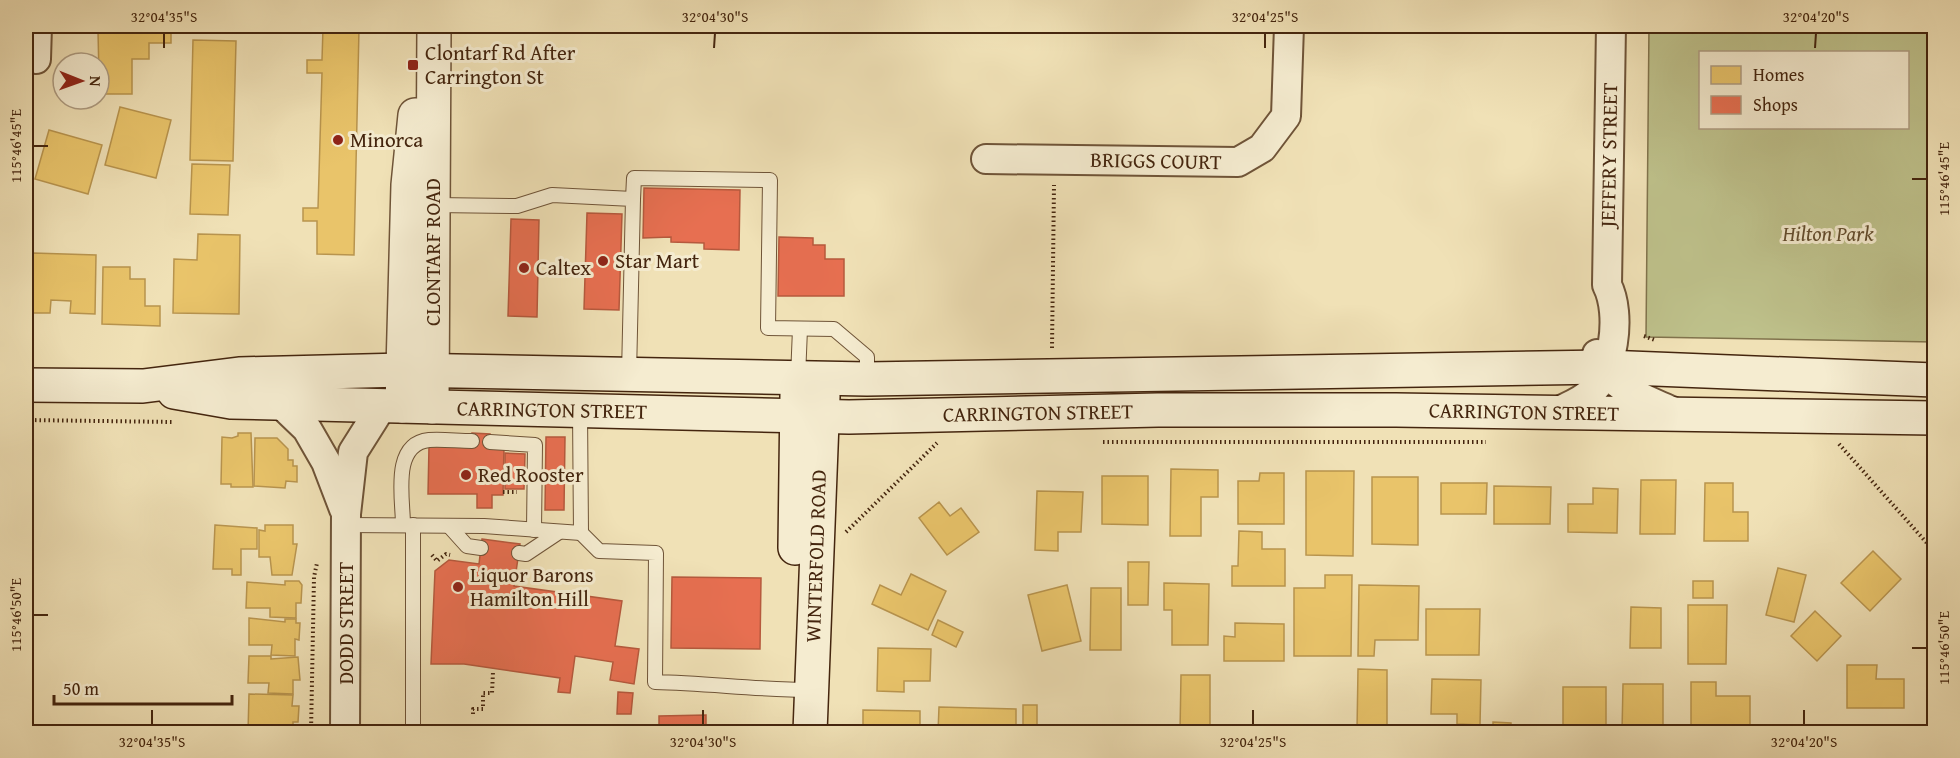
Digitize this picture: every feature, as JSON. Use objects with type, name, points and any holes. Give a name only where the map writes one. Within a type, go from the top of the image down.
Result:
[{"type":"main road","name":"CLONTARF ROAD","points":[[418,370],[410,165],[421,26]]},
{"type":"main road","name":"CLONTARF ROAD","points":[[406,406],[418,370],[435,206],[434,26]]},
{"type":"main road","name":"CARRINGTON STREET","points":[[26,385],[142,386],[239,374],[418,370],[867,379],[1605,367],[1935,380]]},
{"type":"main road","name":"WINTERFOLD ROAD","points":[[793,732],[802,690],[811,379]]},
{"type":"main road","name":"CARRINGTON STREET","points":[[142,386],[231,402],[810,416],[1158,410],[1935,418]]},
{"type":"main road","name":"WINTERFOLD ROAD","points":[[802,690],[810,732]]},
{"type":"street","points":[[36,59],[37,26]]},
{"type":"street","name":"BRIGGS COURT","points":[[986,159],[1238,162],[1262,148],[1286,116],[1288,26]]},
{"type":"street","name":"JEFFERY STREET","points":[[1554,413],[1589,394],[1613,353],[1615,299],[1607,285],[1611,26]]},
{"type":"street","points":[[1605,367],[1615,381],[1630,393],[1681,415]]},
{"type":"street","name":"DODD STREET","points":[[281,404],[308,429],[326,462],[346,519]]},
{"type":"street","name":"DODD STREET","points":[[345,732],[346,519],[353,452],[406,406]]},
{"type":"lane","points":[[629,374],[634,178],[770,180],[768,328],[834,329],[867,357],[867,379]]},
{"type":"lane","points":[[435,206],[517,206],[552,195],[633,199]]},
{"type":"lane","points":[[800,329],[811,379]]},
{"type":"lane","points":[[580,411],[581,533]]},
{"type":"lane","points":[[413,732],[408,525],[402,467],[409,450],[427,440],[472,441]]},
{"type":"lane","points":[[490,442],[536,445],[534,530]]},
{"type":"lane","points":[[346,519],[408,525],[581,533],[599,551],[656,553],[655,682],[712,683],[802,690]]},
{"type":"lane","points":[[449,526],[467,546],[481,548]]},
{"type":"lane","points":[[519,553],[526,554],[559,532]]},
{"type":"path","points":[[1052,348],[1054,160]]},
{"type":"path","points":[[26,420],[176,422]]},
{"type":"path","points":[[842,537],[940,441]]},
{"type":"path","points":[[1098,442],[1492,442]]},
{"type":"path","points":[[1828,444],[1851,444]]},
{"type":"path","points":[[1839,444],[1935,551]]},
{"type":"path","points":[[311,732],[314,577],[318,556]]},
{"type":"path","points":[[473,714],[473,709],[483,709],[483,693],[492,693],[493,672]]},
{"type":"green space","name":"Hilton Park","points":[[1649,26],[1934,26],[1934,342],[1646,337]]},
{"type":"building: Homes","points":[[92,26],[171,26],[171,43],[149,43],[149,59],[132,59],[132,94],[111,94],[111,51],[98,51],[98,31],[92,31]]},
{"type":"building: Homes","name":"Minorca","points":[[323,28],[359,29],[354,255],[317,254],[317,221],[303,221],[303,208],[318,208],[322,73],[307,73],[307,60],[322,60]]},
{"type":"building: Homes","points":[[193,40],[236,41],[233,161],[190,160]]},
{"type":"building: Homes","points":[[120,107],[171,120],[156,178],[105,165]]},
{"type":"building: Homes","points":[[49,130],[102,145],[88,194],[35,179]]},
{"type":"building: Homes","points":[[192,164],[230,165],[228,215],[190,214]]},
{"type":"building: Homes","points":[[198,234],[240,235],[239,314],[173,313],[174,259],[197,260]]},
{"type":"building: Homes","points":[[33,253],[96,255],[95,314],[70,313],[71,301],[51,300],[50,313],[32,313]]},
{"type":"building: Homes","points":[[103,267],[130,267],[130,279],[145,279],[145,306],[160,306],[160,326],[102,324]]},
{"type":"building: Homes","points":[[238,433],[251,433],[253,487],[231,487],[231,484],[221,484],[222,437],[232,438],[238,436]]},
{"type":"building: Homes","points":[[255,438],[277,438],[288,449],[288,460],[293,460],[293,466],[297,466],[297,482],[286,481],[285,488],[254,486]]},
{"type":"building: Homes","points":[[1171,469],[1218,470],[1218,497],[1201,497],[1201,536],[1170,536]]},
{"type":"building: Homes","points":[[1306,471],[1354,471],[1353,556],[1306,555]]},
{"type":"building: Homes","points":[[1260,473],[1284,473],[1284,524],[1238,524],[1238,481],[1259,481]]},
{"type":"building: Homes","points":[[1102,476],[1148,476],[1148,525],[1102,524]]},
{"type":"building: Homes","points":[[1372,477],[1418,477],[1418,545],[1372,544]]},
{"type":"building: Homes","points":[[1641,480],[1676,480],[1675,534],[1640,534]]},
{"type":"building: Homes","points":[[1441,483],[1487,483],[1486,514],[1441,514]]},
{"type":"building: Homes","points":[[1705,483],[1733,483],[1733,512],[1748,512],[1748,541],[1704,541]]},
{"type":"building: Homes","points":[[1494,486],[1551,487],[1550,524],[1494,524]]},
{"type":"building: Homes","points":[[1593,488],[1618,489],[1617,533],[1568,532],[1568,504],[1593,504]]},
{"type":"building: Homes","points":[[1037,491],[1083,492],[1081,532],[1058,532],[1058,551],[1035,550]]},
{"type":"building: Homes","points":[[939,502],[950,516],[961,508],[979,532],[947,555],[919,518]]},
{"type":"building: Homes","points":[[215,525],[257,528],[257,549],[241,549],[241,575],[232,575],[232,569],[213,569]]},
{"type":"building: Homes","points":[[265,525],[293,525],[293,544],[297,544],[292,575],[272,575],[270,557],[259,557],[259,530],[265,531]]},
{"type":"building: Homes","points":[[1239,531],[1262,532],[1262,549],[1285,549],[1285,586],[1232,586],[1232,566],[1238,566]]},
{"type":"building: Homes","points":[[1873,551],[1901,579],[1870,611],[1841,583]]},
{"type":"building: Homes","points":[[1128,562],[1149,562],[1148,605],[1128,605]]},
{"type":"building: Homes","points":[[1778,568],[1806,575],[1794,622],[1766,615]]},
{"type":"building: Homes","points":[[911,574],[946,591],[928,630],[872,604],[880,585],[901,595]]},
{"type":"building: Homes","points":[[1325,575],[1352,575],[1351,656],[1294,656],[1294,588],[1325,588]]},
{"type":"building: Homes","points":[[285,581],[299,581],[302,585],[301,603],[296,603],[296,618],[270,617],[270,608],[246,608],[247,582],[285,585]]},
{"type":"building: Homes","points":[[1693,581],[1713,581],[1713,598],[1693,598]]},
{"type":"building: Homes","points":[[1164,583],[1209,584],[1208,645],[1172,645],[1172,610],[1164,610]]},
{"type":"building: Homes","points":[[1067,585],[1081,641],[1042,651],[1028,595]]},
{"type":"building: Homes","points":[[1359,585],[1419,586],[1418,640],[1375,640],[1374,656],[1358,656]]},
{"type":"building: Homes","points":[[1091,588],[1121,588],[1121,650],[1090,650]]},
{"type":"building: Homes","points":[[1688,605],[1727,605],[1726,664],[1688,664]]},
{"type":"building: Homes","points":[[1631,607],[1661,608],[1661,648],[1630,648]]},
{"type":"building: Homes","points":[[1426,609],[1480,609],[1479,655],[1426,655]]},
{"type":"building: Homes","points":[[1815,611],[1841,636],[1817,661],[1791,636]]},
{"type":"building: Homes","points":[[249,618],[285,622],[285,619],[296,619],[296,623],[300,623],[299,640],[295,639],[295,656],[271,655],[272,645],[249,645]]},
{"type":"building: Homes","points":[[938,620],[963,632],[956,647],[932,635]]},
{"type":"building: Homes","points":[[1235,623],[1284,624],[1284,661],[1224,661],[1224,636],[1235,637]]},
{"type":"building: Homes","points":[[878,648],[931,649],[930,681],[904,681],[904,692],[877,691]]},
{"type":"building: Homes","points":[[249,656],[271,656],[271,659],[298,657],[300,680],[293,680],[293,694],[268,693],[269,683],[248,683]]},
{"type":"building: Homes","points":[[1847,665],[1877,665],[1876,679],[1904,679],[1904,708],[1847,708]]},
{"type":"building: Homes","points":[[1358,669],[1387,670],[1387,730],[1357,730]]},
{"type":"building: Homes","points":[[1181,675],[1210,675],[1210,732],[1180,732]]},
{"type":"building: Homes","points":[[1432,679],[1481,680],[1480,725],[1457,724],[1457,714],[1431,714]]},
{"type":"building: Homes","points":[[1691,682],[1716,682],[1716,696],[1750,696],[1750,732],[1691,732]]},
{"type":"building: Homes","points":[[1623,684],[1663,684],[1663,732],[1622,732]]},
{"type":"building: Homes","points":[[1563,687],[1606,687],[1606,732],[1563,732]]},
{"type":"building: Homes","points":[[249,694],[293,695],[292,706],[299,706],[298,722],[293,722],[293,730],[248,732]]},
{"type":"building: Homes","points":[[1023,705],[1037,705],[1037,732],[1023,732]]},
{"type":"building: Homes","points":[[939,707],[1016,709],[1016,732],[938,732]]},
{"type":"building: Homes","points":[[863,710],[920,711],[920,732],[863,732]]},
{"type":"building: Homes","points":[[1493,722],[1511,723],[1511,732],[1493,732]]},
{"type":"building: Shops","points":[[644,188],[740,190],[739,250],[704,249],[704,243],[671,242],[671,237],[643,238]]},
{"type":"building: Shops","name":"Star Mart","points":[[587,213],[622,214],[619,310],[584,309]]},
{"type":"building: Shops","name":"Caltex","points":[[511,219],[539,220],[537,317],[508,316]]},
{"type":"building: Shops","points":[[779,237],[813,238],[813,245],[825,245],[825,259],[844,259],[844,296],[778,296]]},
{"type":"building: Shops","name":"Red Rooster","points":[[472,433],[490,434],[489,446],[504,446],[503,495],[492,495],[492,508],[477,508],[477,494],[428,494],[429,446],[472,446]]},
{"type":"building: Shops","points":[[546,437],[565,437],[564,510],[545,510]]},
{"type":"building: Shops","points":[[505,453],[525,454],[524,489],[505,489]]},
{"type":"building: Shops","points":[[482,539],[520,544],[514,586],[622,601],[615,646],[639,649],[634,684],[610,680],[613,662],[575,656],[570,693],[558,692],[560,678],[464,664],[431,664],[435,571],[449,560],[479,564]]},
{"type":"building: Shops","points":[[672,577],[761,578],[760,649],[671,648]]},
{"type":"building: Shops","points":[[618,692],[633,693],[631,714],[617,714]]},
{"type":"building: Shops","points":[[706,715],[706,732],[659,732],[659,716]]},
{"type":"place","name":"Clontarf Rd After Carrington St","points":[[413,65]]},
{"type":"place","name":"Minorca","points":[[338,140]]},
{"type":"place","name":"Star Mart","points":[[603,261]]},
{"type":"place","name":"Caltex","points":[[524,268]]},
{"type":"place","name":"Red Rooster","points":[[466,475]]},
{"type":"place","name":"Liquor Barons Hamilton Hill","points":[[458,587]]}]
